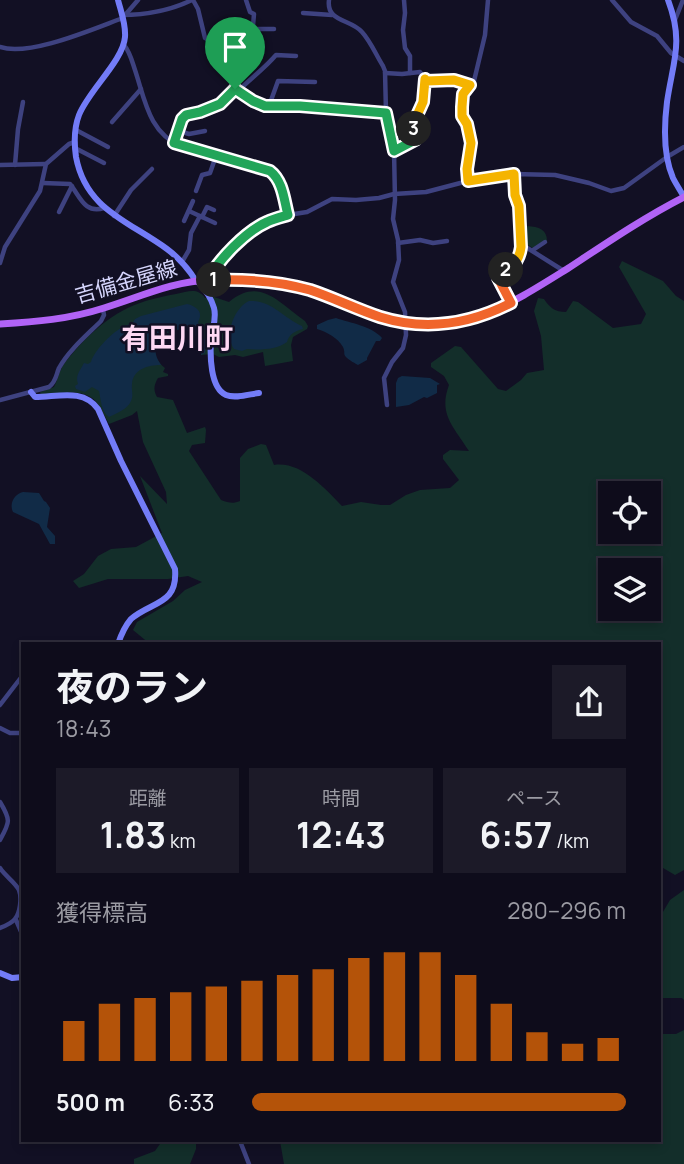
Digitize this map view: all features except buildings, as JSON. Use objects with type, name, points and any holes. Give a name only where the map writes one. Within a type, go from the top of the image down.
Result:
[{"type":"main road","name":"吉備金屋線","points":[[0,324],[53,320],[103,309],[163,288],[196,281],[241,279],[289,285],[405,323],[463,321],[491,313],[511,303],[684,197]]},
{"type":"street","points":[[118,0],[123,16],[124,45],[87,99],[80,114],[75,145],[81,174],[104,208],[167,249],[182,262],[209,296],[215,310],[212,372],[222,392],[230,396],[259,393]]},
{"type":"street","points":[[123,16],[138,0]]},
{"type":"street","points":[[0,47],[24,50],[37,47],[123,16],[156,13],[193,0],[205,38],[212,41],[230,60],[230,82],[236,90],[253,101],[269,106],[386,113]]},
{"type":"street","points":[[246,0],[250,12],[254,14],[251,49]]},
{"type":"street","points":[[329,0],[328,8],[332,15]]},
{"type":"street","points":[[404,0],[403,30],[405,48],[410,57],[410,73]]},
{"type":"street","points":[[468,181],[471,143],[467,124],[462,116],[463,94],[474,81],[483,43],[488,0]]},
{"type":"street","points":[[611,0],[631,22],[657,36],[671,53],[684,61]]},
{"type":"street","points":[[668,0],[675,21],[677,44],[666,112],[667,157],[673,179],[684,197]]},
{"type":"street","points":[[675,21],[683,0]]},
{"type":"street","points":[[303,13],[332,15],[356,27],[383,65],[385,73],[386,113],[394,151],[393,219],[399,260],[393,282],[405,312],[406,335],[400,353],[384,378],[387,405]]},
{"type":"street","points":[[253,29],[274,29]]},
{"type":"street","points":[[124,45],[130,54],[146,109],[159,131],[174,143],[260,167],[274,174],[280,183],[288,215]]},
{"type":"street","points":[[174,143],[182,119],[186,115],[220,104],[268,65],[276,55],[296,56]]},
{"type":"street","points":[[385,73],[419,72],[426,81],[454,80],[470,85]]},
{"type":"street","points":[[394,151],[415,140],[414,122],[423,102],[425,79]]},
{"type":"street","points":[[269,106],[278,81],[315,82]]},
{"type":"street","points":[[112,122],[141,89]]},
{"type":"street","points":[[15,165],[23,102]]},
{"type":"street","points":[[76,130],[108,147]]},
{"type":"street","points":[[178,131],[187,134],[205,131]]},
{"type":"street","points":[[0,263],[5,247],[40,191],[46,164],[69,144],[104,163]]},
{"type":"street","points":[[208,280],[213,269],[230,250],[266,222],[307,212],[332,199],[364,200],[394,194],[426,192],[468,181],[514,174],[555,175],[618,191],[684,147]]},
{"type":"street","points":[[196,191],[202,175],[210,173],[216,156]]},
{"type":"street","points":[[0,165],[46,164]]},
{"type":"street","points":[[114,216],[131,190],[152,169]]},
{"type":"street","points":[[511,303],[498,276],[512,267],[520,252],[519,206],[515,195],[514,174]]},
{"type":"street","points":[[43,183],[72,186],[83,204],[97,209],[104,208]]},
{"type":"street","points":[[59,212],[72,186]]},
{"type":"street","points":[[184,221],[193,201]]},
{"type":"street","points":[[182,262],[188,252],[191,233],[201,217],[208,207],[215,210]]},
{"type":"street","points":[[188,211],[215,223]]},
{"type":"street","points":[[398,243],[420,240],[433,243],[447,241]]},
{"type":"street","points":[[533,250],[545,242]]},
{"type":"street","points":[[521,243],[564,271]]},
{"type":"street","points":[[0,400],[53,384],[64,361],[101,321],[103,309]]},
{"type":"street","points":[[31,392],[35,397],[77,395],[88,398],[98,408],[121,461],[175,569],[176,584],[168,597],[131,619],[119,642]]},
{"type":"street","points":[[0,705],[21,679]]},
{"type":"street","points":[[0,728],[10,733],[21,733]]},
{"type":"street","points":[[0,802],[9,820],[0,840]]},
{"type":"street","points":[[0,868],[19,891],[20,906],[15,919],[0,928]]},
{"type":"street","points":[[15,919],[21,932]]},
{"type":"street","points":[[0,973],[12,978],[21,977]]},
{"type":"street","points":[[240,1142],[249,1164]]},
{"type":"green space","points":[[527,226],[539,228],[546,234],[547,242],[536,250],[523,242],[522,230]]},
{"type":"green space","points":[[622,261],[663,281],[684,301],[684,870],[675,875],[663,868],[661,845],[661,642],[148,642],[133,630],[137,622],[202,582],[188,576],[168,579],[108,579],[79,588],[73,581],[84,574],[98,556],[111,549],[136,547],[162,533],[140,476],[167,504],[166,492],[143,442],[137,411],[109,424],[97,403],[86,395],[41,395],[40,392],[54,387],[68,359],[101,325],[134,305],[192,291],[199,292],[205,298],[214,297],[229,302],[250,291],[260,292],[278,300],[308,326],[293,337],[293,361],[265,366],[263,352],[243,357],[201,355],[199,340],[192,332],[171,332],[161,338],[156,346],[156,357],[165,368],[163,372],[168,374],[158,378],[155,385],[157,397],[173,400],[187,433],[205,427],[205,443],[192,445],[189,451],[221,500],[231,503],[240,501],[240,458],[248,449],[261,444],[266,445],[274,465],[303,471],[342,506],[361,502],[390,505],[420,490],[450,488],[459,480],[443,459],[443,455],[450,450],[469,451],[449,420],[445,404],[449,385],[444,376],[431,367],[431,363],[455,346],[461,347],[498,389],[506,391],[527,373],[544,370],[541,336],[534,311],[538,298],[544,299],[553,309],[562,312],[566,312],[573,301],[578,302],[613,328],[641,324],[646,314],[619,267]]},
{"type":"green space","points":[[684,890],[684,1000],[661,998],[661,915],[670,900]]},
{"type":"green space","points":[[684,1030],[684,1164],[284,1164],[280,1142],[661,1142],[661,1034],[676,1034]]},
{"type":"green space","points":[[161,1142],[196,1142],[190,1164],[134,1164],[134,1159],[155,1151]]},
{"type":"water","points":[[249,301],[271,306],[303,329],[293,333],[287,342],[278,347],[242,351],[234,349],[230,337],[232,322],[239,309]]},
{"type":"water","points":[[187,304],[199,311],[198,323],[203,327],[206,339],[205,353],[201,355],[199,342],[193,333],[173,330],[163,335],[157,342],[156,352],[161,365],[138,371],[133,379],[130,404],[109,417],[103,409],[99,391],[92,387],[85,392],[76,389],[84,363],[91,362],[97,351],[114,333],[141,316]]},
{"type":"water","points":[[336,318],[367,328],[382,338],[376,341],[367,360],[358,365],[352,362],[338,341],[317,329],[317,325]]},
{"type":"water","points":[[402,376],[430,378],[440,384],[437,385],[437,393],[409,405],[396,407],[396,383]]},
{"type":"water","points":[[23,492],[39,493],[50,508],[47,527],[55,536],[55,544],[50,544],[39,524],[13,512],[13,500]]},
{"type":"district","name":"有田川町","points":[[177,338]]},
{"type":"route","points":[[425,79],[454,80],[470,85],[463,94],[462,107],[462,116],[467,124],[471,143],[468,181],[514,174],[521,247],[512,267],[498,276],[511,303],[491,313],[463,321],[419,324],[379,316],[289,285],[241,279],[208,280],[213,269],[230,250],[257,228],[288,215],[280,183],[270,171],[174,143],[182,119],[186,115],[220,104],[235,89],[265,106],[386,113],[394,151],[415,140],[414,122],[423,102],[425,79]]}]
